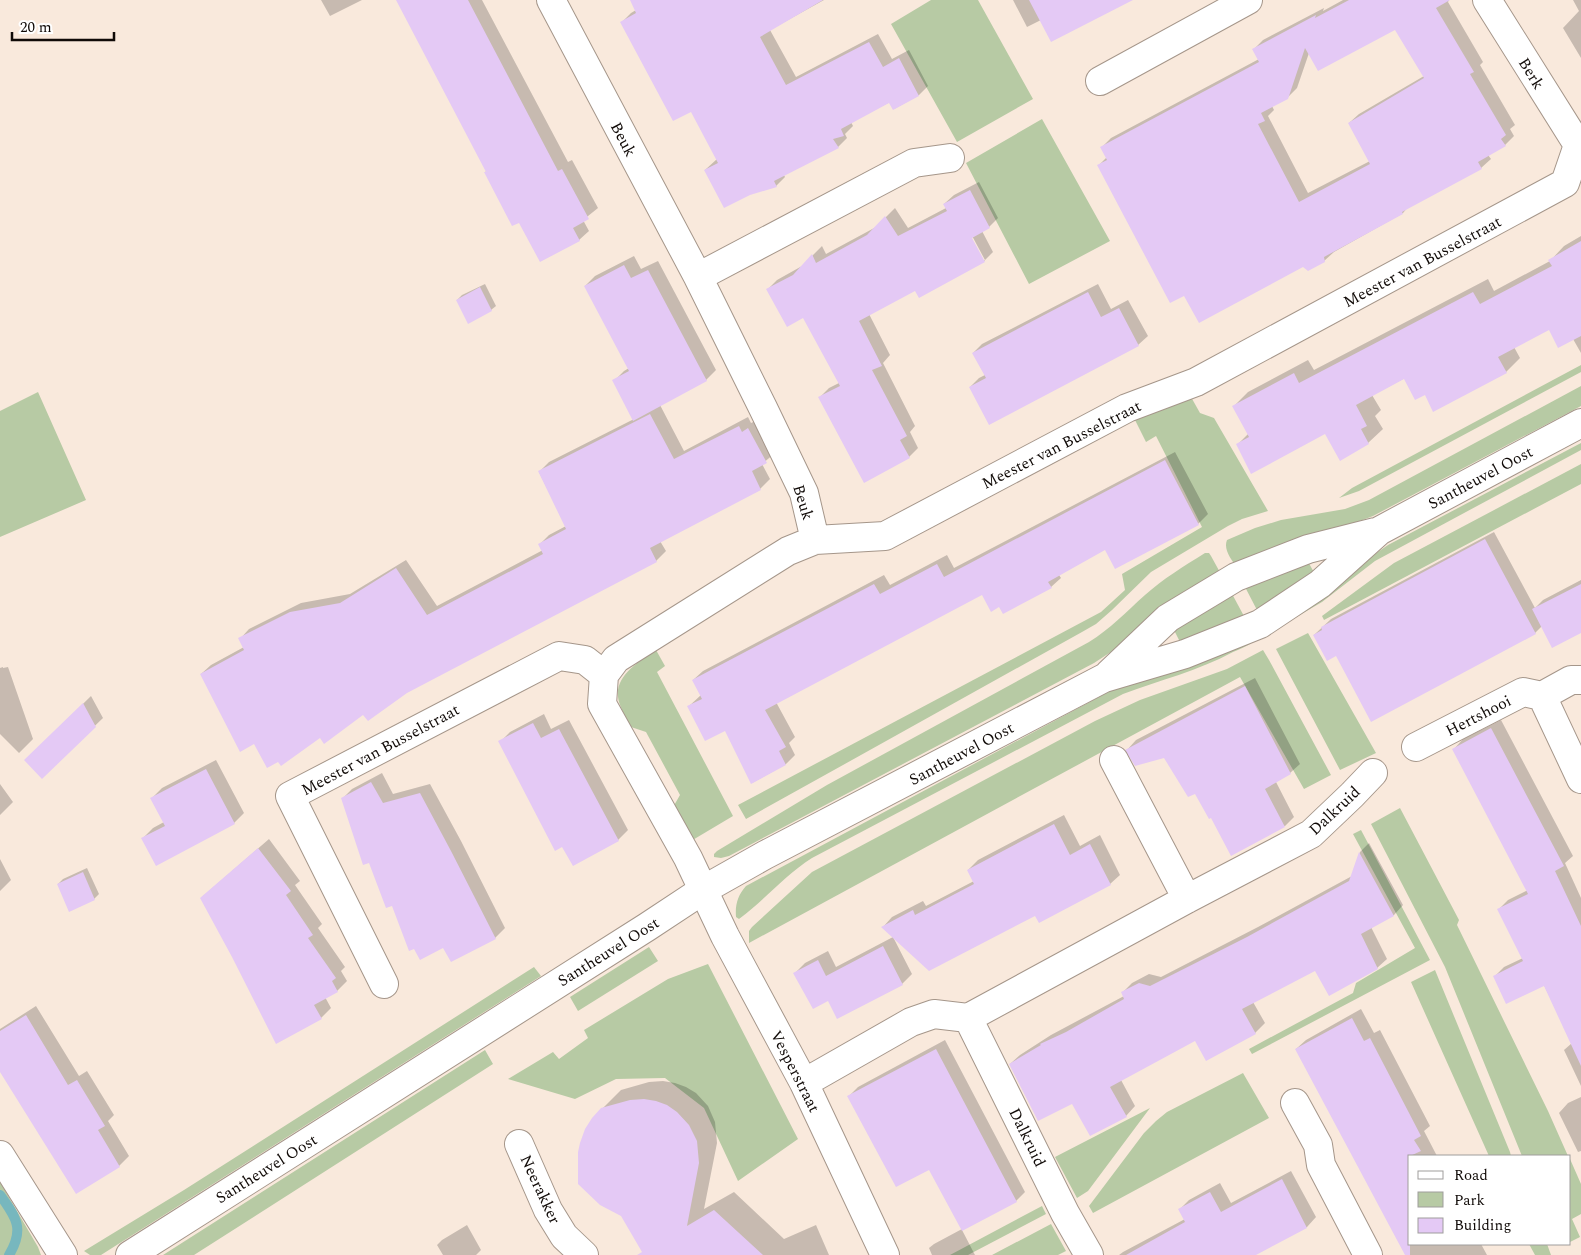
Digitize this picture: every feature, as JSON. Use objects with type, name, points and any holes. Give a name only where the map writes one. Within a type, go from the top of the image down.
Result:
[{"type":"street","name":"Beuk","points":[[552,0],[698,278],[804,493],[815,540]]},
{"type":"street","points":[[1100,81],[1248,0]]},
{"type":"street","name":"Berk","points":[[1487,0],[1579,145]]},
{"type":"street","name":"Meester van Busselstraat","points":[[384,984],[290,796],[558,656],[585,660],[604,675],[616,658],[788,550],[815,540],[885,536],[1128,408],[1196,382],[1566,183],[1579,145]]},
{"type":"street","points":[[698,278],[914,163],[950,158]]},
{"type":"street","name":"Santheuvel Oost","points":[[130,1255],[704,890],[774,851],[1104,678],[1185,654],[1260,624],[1320,584],[1379,531],[1581,423]]},
{"type":"street","name":"Santheuvel Oost","points":[[1104,678],[1168,618],[1236,577],[1308,549],[1379,531]]},
{"type":"street","points":[[604,675],[602,704],[704,890]]},
{"type":"street","points":[[1581,680],[1571,680],[1542,696],[1581,778]]},
{"type":"street","name":"Hertshooi","points":[[1416,747],[1523,692],[1542,696]]},
{"type":"street","points":[[1114,760],[1186,899]]},
{"type":"street","name":"Dalkruid","points":[[1089,1255],[968,1018],[1186,899],[1311,834],[1352,796],[1372,773]]},
{"type":"street","name":"Vesperstraat","points":[[704,890],[725,936],[804,1083],[885,1255]]},
{"type":"street","points":[[804,1083],[911,1022],[934,1014],[968,1018]]},
{"type":"street","points":[[1295,1103],[1318,1145],[1321,1165],[1360,1252]]},
{"type":"street","name":"Neerakker","points":[[519,1144],[548,1210],[564,1236],[584,1255]]},
{"type":"street","points":[[0,1155],[63,1255]]},
{"type":"green space","points":[[931,0],[978,0],[1033,99],[957,142],[891,24]]},
{"type":"green space","points":[[1042,119],[1110,241],[1029,284],[966,163]]},
{"type":"green space","points":[[1581,365],[1581,372],[1359,491],[1339,498],[1352,488]]},
{"type":"green space","points":[[1581,386],[1581,406],[1373,516],[1237,568],[1229,555],[1226,547],[1227,540],[1255,528],[1281,520],[1345,509],[1369,500]]},
{"type":"green space","points":[[38,392],[86,500],[0,537],[0,411]]},
{"type":"green space","points":[[1191,397],[1200,413],[1214,418],[1268,511],[1242,519],[1228,526],[1151,572],[1096,624],[746,819],[738,805],[1101,612],[1125,590],[1122,574],[1202,527],[1156,436],[1146,442],[1134,418]]},
{"type":"green space","points":[[1581,443],[1581,450],[1375,561],[1322,602],[1276,629],[1388,545]]},
{"type":"green space","points":[[1581,464],[1581,484],[1324,620],[1322,616],[1394,563]]},
{"type":"green space","points":[[1205,553],[1209,553],[1222,576],[1094,663],[729,856],[714,857],[717,851],[827,785],[1089,642],[1111,626],[1159,584]]},
{"type":"green space","points":[[1306,558],[1316,576],[1258,612],[1244,585]]},
{"type":"green space","points":[[1231,592],[1245,618],[1182,646],[1173,628]]},
{"type":"green space","points":[[1308,633],[1376,753],[1340,770],[1276,649]]},
{"type":"green space","points":[[1254,641],[1206,665],[1123,694],[812,858],[739,919],[736,917],[738,900],[746,886],[1114,688]]},
{"type":"green space","points":[[656,650],[665,666],[657,672],[733,816],[691,841],[672,809],[680,795],[646,732],[631,727],[621,708],[618,695],[622,679],[627,672]]},
{"type":"green space","points":[[1263,650],[1331,775],[1304,789],[1240,677],[749,943],[749,931],[752,927],[812,872],[1095,721],[1140,700],[1227,669]]},
{"type":"green space","points":[[1400,808],[1459,920],[1457,925],[1568,1155],[1522,1155],[1445,967],[1371,824]]},
{"type":"green space","points":[[1361,830],[1430,960],[1252,1054],[1249,1049],[1353,993],[1356,983],[1415,948],[1353,834]]},
{"type":"green space","points":[[649,947],[658,961],[578,1011],[570,997]]},
{"type":"green space","points":[[708,964],[798,1139],[738,1181],[704,1108],[665,1078],[616,1079],[575,1099],[508,1079],[553,1052],[559,1059],[588,1038],[584,1030],[668,979]]},
{"type":"green space","points":[[534,967],[541,976],[101,1255],[90,1255],[84,1251],[184,1190]]},
{"type":"green space","points":[[1435,970],[1511,1155],[1489,1155],[1411,982]]},
{"type":"green space","points":[[485,1050],[493,1064],[194,1255],[163,1255]]},
{"type":"green space","points":[[1243,1073],[1269,1118],[1093,1213],[1089,1206],[1144,1133],[1156,1121],[1167,1112]]},
{"type":"green space","points":[[1150,1108],[1088,1191],[1077,1198],[1055,1157]]},
{"type":"green space","points":[[1571,1161],[1581,1184],[1581,1214],[1572,1219],[1580,1237],[1571,1242]]},
{"type":"green space","points":[[0,1182],[38,1247],[41,1255],[0,1255]]},
{"type":"green space","points":[[1042,1206],[1046,1214],[968,1255],[950,1255]]},
{"type":"green space","points":[[1051,1224],[1066,1251],[1058,1255],[992,1255]]},
{"type":"green space","points":[[1530,1245],[1547,1245],[1551,1255],[1535,1255]]},
{"type":"building","points":[[396,0],[468,0],[558,171],[562,169],[589,219],[573,228],[580,241],[540,262],[519,223],[512,226],[484,172],[486,172]]},
{"type":"building","points":[[630,0],[823,0],[760,37],[786,85],[869,42],[883,67],[899,58],[919,96],[893,110],[889,103],[841,129],[844,136],[833,139],[839,148],[774,181],[777,187],[750,195],[724,208],[704,170],[718,163],[691,112],[673,121],[620,22],[636,13]]},
{"type":"building","points":[[1029,0],[1133,0],[1051,42]]},
{"type":"building","points":[[1349,0],[1450,0],[1436,8],[1474,72],[1470,74],[1506,135],[1501,139],[1506,146],[1478,162],[1482,169],[1324,257],[1325,262],[1308,271],[1303,267],[1199,323],[1184,296],[1170,303],[1097,165],[1107,160],[1100,147],[1259,62],[1252,49],[1316,15],[1315,18]],"holes":[[[1395,30],[1424,78],[1348,123],[1370,164],[1299,202],[1258,124],[1265,121],[1261,113],[1288,99],[1305,48],[1318,71]]]},
{"type":"building","points":[[970,190],[990,228],[972,238],[985,262],[919,298],[915,291],[859,321],[882,366],[872,370],[907,436],[900,440],[910,458],[864,483],[818,397],[840,386],[803,318],[787,327],[766,289],[793,275],[812,254],[816,263],[867,235],[885,216],[898,236],[947,211],[943,204]]},
{"type":"building","points":[[1581,241],[1581,336],[1558,348],[1549,330],[1498,357],[1507,373],[1433,412],[1425,395],[1415,400],[1404,379],[1356,405],[1367,426],[1361,429],[1369,444],[1340,461],[1325,434],[1251,474],[1236,444],[1249,437],[1232,406],[1294,373],[1299,383],[1473,292],[1480,304],[1552,266],[1548,260]]},
{"type":"building","points":[[624,265],[631,278],[648,270],[707,381],[633,421],[612,380],[629,371],[584,286]]},
{"type":"building","points":[[480,287],[492,311],[468,324],[456,300]]},
{"type":"building","points":[[1088,292],[1101,317],[1119,308],[1139,346],[989,425],[969,387],[986,378],[972,353]]},
{"type":"building","points":[[650,414],[674,459],[739,426],[742,432],[748,428],[767,463],[752,471],[761,490],[650,548],[657,562],[407,693],[368,721],[363,715],[324,744],[320,738],[281,766],[278,762],[267,768],[254,744],[240,752],[200,674],[244,650],[238,638],[290,612],[340,603],[396,568],[427,615],[543,554],[538,544],[566,529],[538,471]]},
{"type":"building","points":[[1165,460],[1199,525],[1115,569],[1105,550],[1048,582],[1052,588],[1003,614],[999,607],[991,612],[982,595],[765,710],[786,747],[779,751],[786,765],[751,784],[725,731],[705,741],[687,706],[702,699],[692,680],[874,584],[880,594],[937,564],[944,577]]},
{"type":"building","points":[[1485,539],[1536,634],[1371,722],[1336,656],[1327,661],[1313,635],[1322,630],[1321,627]]},
{"type":"building","points":[[1581,584],[1581,633],[1552,648],[1532,609]]},
{"type":"building","points":[[1245,686],[1291,774],[1265,789],[1285,827],[1231,856],[1211,818],[1209,819],[1195,794],[1188,797],[1164,758],[1135,766],[1125,750]]},
{"type":"building","points":[[83,703],[96,727],[42,779],[24,760]]},
{"type":"building","points":[[533,723],[541,738],[559,729],[619,841],[573,866],[562,847],[555,851],[498,741]]},
{"type":"building","points":[[1491,728],[1564,866],[1555,871],[1581,926],[1581,1066],[1544,986],[1506,1004],[1493,976],[1523,961],[1497,909],[1528,894],[1452,749]]},
{"type":"building","points":[[206,769],[235,824],[156,866],[141,838],[165,826],[150,798]]},
{"type":"building","points":[[371,782],[383,803],[420,793],[496,939],[451,962],[443,948],[420,960],[414,949],[409,951],[392,906],[386,908],[369,863],[363,865],[341,798]]},
{"type":"building","points":[[1054,824],[1070,855],[1090,844],[1111,885],[1039,923],[1035,916],[929,971],[881,927],[913,910],[915,915],[974,884],[967,870]]},
{"type":"building","points":[[258,848],[291,891],[286,895],[313,935],[308,938],[336,978],[332,981],[338,992],[314,1005],[322,1019],[276,1044],[200,898]]},
{"type":"building","points":[[1359,852],[1394,916],[1361,934],[1378,969],[1329,996],[1315,971],[1242,1009],[1256,1034],[1206,1061],[1195,1041],[1110,1087],[1127,1117],[1090,1136],[1072,1104],[1038,1121],[1009,1064],[1040,1044],[1066,1032],[1124,999],[1121,992],[1139,983],[1150,986],[1247,937],[1349,881]]},
{"type":"building","points":[[83,872],[95,900],[69,912],[57,884]]},
{"type":"building","points":[[883,946],[903,985],[837,1019],[828,1001],[813,1009],[793,973],[818,960],[826,976]]},
{"type":"building","points":[[26,1015],[68,1085],[77,1080],[105,1126],[98,1130],[120,1167],[76,1194],[0,1072],[0,1031]]},
{"type":"building","points":[[1352,1018],[1364,1041],[1370,1038],[1421,1136],[1414,1140],[1421,1151],[1408,1155],[1408,1245],[1410,1245],[1410,1255],[1405,1255],[1295,1049]]},
{"type":"building","points":[[936,1049],[1017,1202],[962,1231],[929,1170],[896,1187],[847,1096]]},
{"type":"building","points":[[644,1099],[667,1105],[677,1112],[689,1125],[697,1141],[699,1163],[687,1226],[714,1210],[763,1255],[637,1255],[642,1252],[621,1216],[600,1205],[578,1184],[578,1152],[585,1129],[592,1118],[601,1108],[630,1100]]},
{"type":"building","points":[[1282,1179],[1307,1228],[1256,1255],[1126,1255],[1185,1222],[1178,1209],[1210,1192],[1221,1212]]},
{"type":"waterway","points":[[0,1195],[14,1217],[17,1230],[17,1238],[9,1255]]}]
